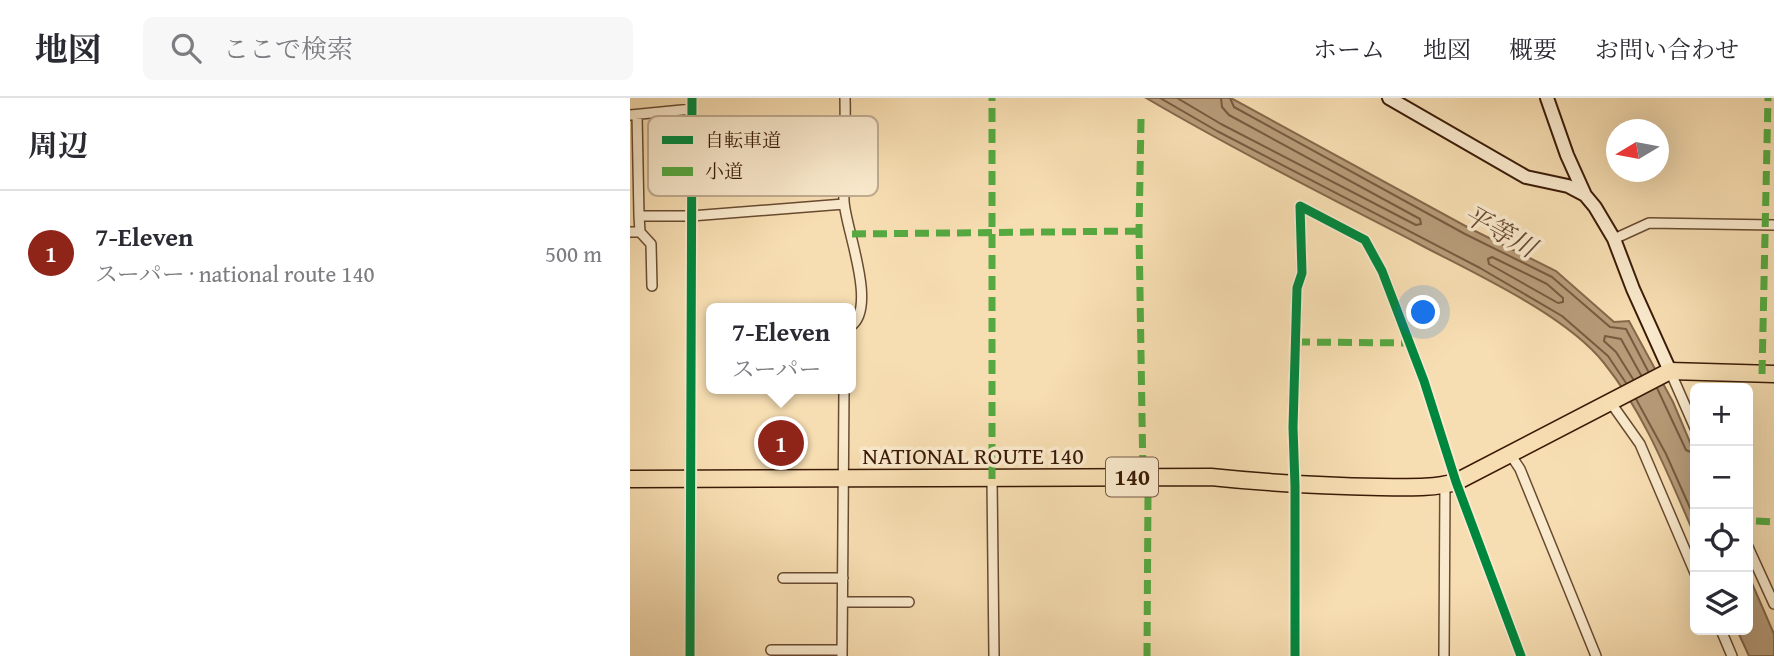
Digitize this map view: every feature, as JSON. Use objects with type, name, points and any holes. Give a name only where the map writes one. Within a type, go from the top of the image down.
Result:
[{"type":"highway","name":"NATIONAL ROUTE 140","points":[[630,479],[1211,477],[1295,486],[1405,487],[1451,483],[1669,372]]},
{"type":"highway","points":[[1669,372],[1774,374]]},
{"type":"street","points":[[692,98],[692,116]]},
{"type":"street","points":[[845,98],[845,116]]},
{"type":"street","points":[[1389,98],[1527,177],[1569,186],[1584,195],[1595,207],[1614,239],[1633,289],[1690,417]]},
{"type":"street","points":[[1547,98],[1584,195]]},
{"type":"street","points":[[652,285],[652,244],[635,232],[639,216],[633,115],[692,109]]},
{"type":"street","points":[[690,656],[691,196]]},
{"type":"street","points":[[844,196],[859,267],[861,311],[856,321]]},
{"type":"street","points":[[639,216],[691,216],[844,204]]},
{"type":"street","points":[[1295,656],[1293,427],[1297,288],[1302,273],[1300,206],[1365,240],[1382,271],[1424,381],[1451,483],[1521,656]]},
{"type":"street","points":[[1614,239],[1649,223],[1774,226]]},
{"type":"street","points":[[771,650],[842,653],[844,394]]},
{"type":"street","points":[[1613,402],[1640,444],[1695,572]]},
{"type":"street","points":[[1510,454],[1520,469],[1596,656]]},
{"type":"street","points":[[992,479],[994,656]]},
{"type":"street","points":[[1444,656],[1451,483]]},
{"type":"street","points":[[1753,558],[1774,604]]},
{"type":"street","points":[[783,578],[843,579]]},
{"type":"street","points":[[843,602],[909,602]]},
{"type":"street","points":[[1723,635],[1732,656]]},
{"type":"water","points":[[1146,98],[1231,98],[1469,228],[1556,271],[1614,322],[1629,321],[1673,402],[1690,442],[1690,525],[1655,446],[1632,403],[1604,363],[1587,345],[1517,296]]},
{"type":"water","points":[[1753,586],[1774,634],[1774,656],[1749,656],[1739,635],[1753,635]]},
{"type":"marked path","points":[[992,98],[992,479]]},
{"type":"marked path","points":[[1762,374],[1768,98]]},
{"type":"marked path","points":[[1141,119],[1139,231],[1143,477],[1148,491],[1147,656]]},
{"type":"marked path","points":[[852,234],[1139,231]]},
{"type":"marked path","points":[[1296,342],[1410,343]]},
{"type":"marked path","points":[[1756,521],[1774,522]]},
{"type":"cycle path","points":[[692,98],[692,116]]},
{"type":"cycle path","points":[[690,656],[692,196]]},
{"type":"cycle path","points":[[1295,656],[1293,427],[1297,288],[1302,273],[1300,206],[1365,240],[1382,271],[1424,381],[1456,482],[1521,656]]},
{"type":"place","name":"7-Eleven","points":[[781,443]]},
{"type":"water label","name":"平等川","points":[[1500,231]]}]
